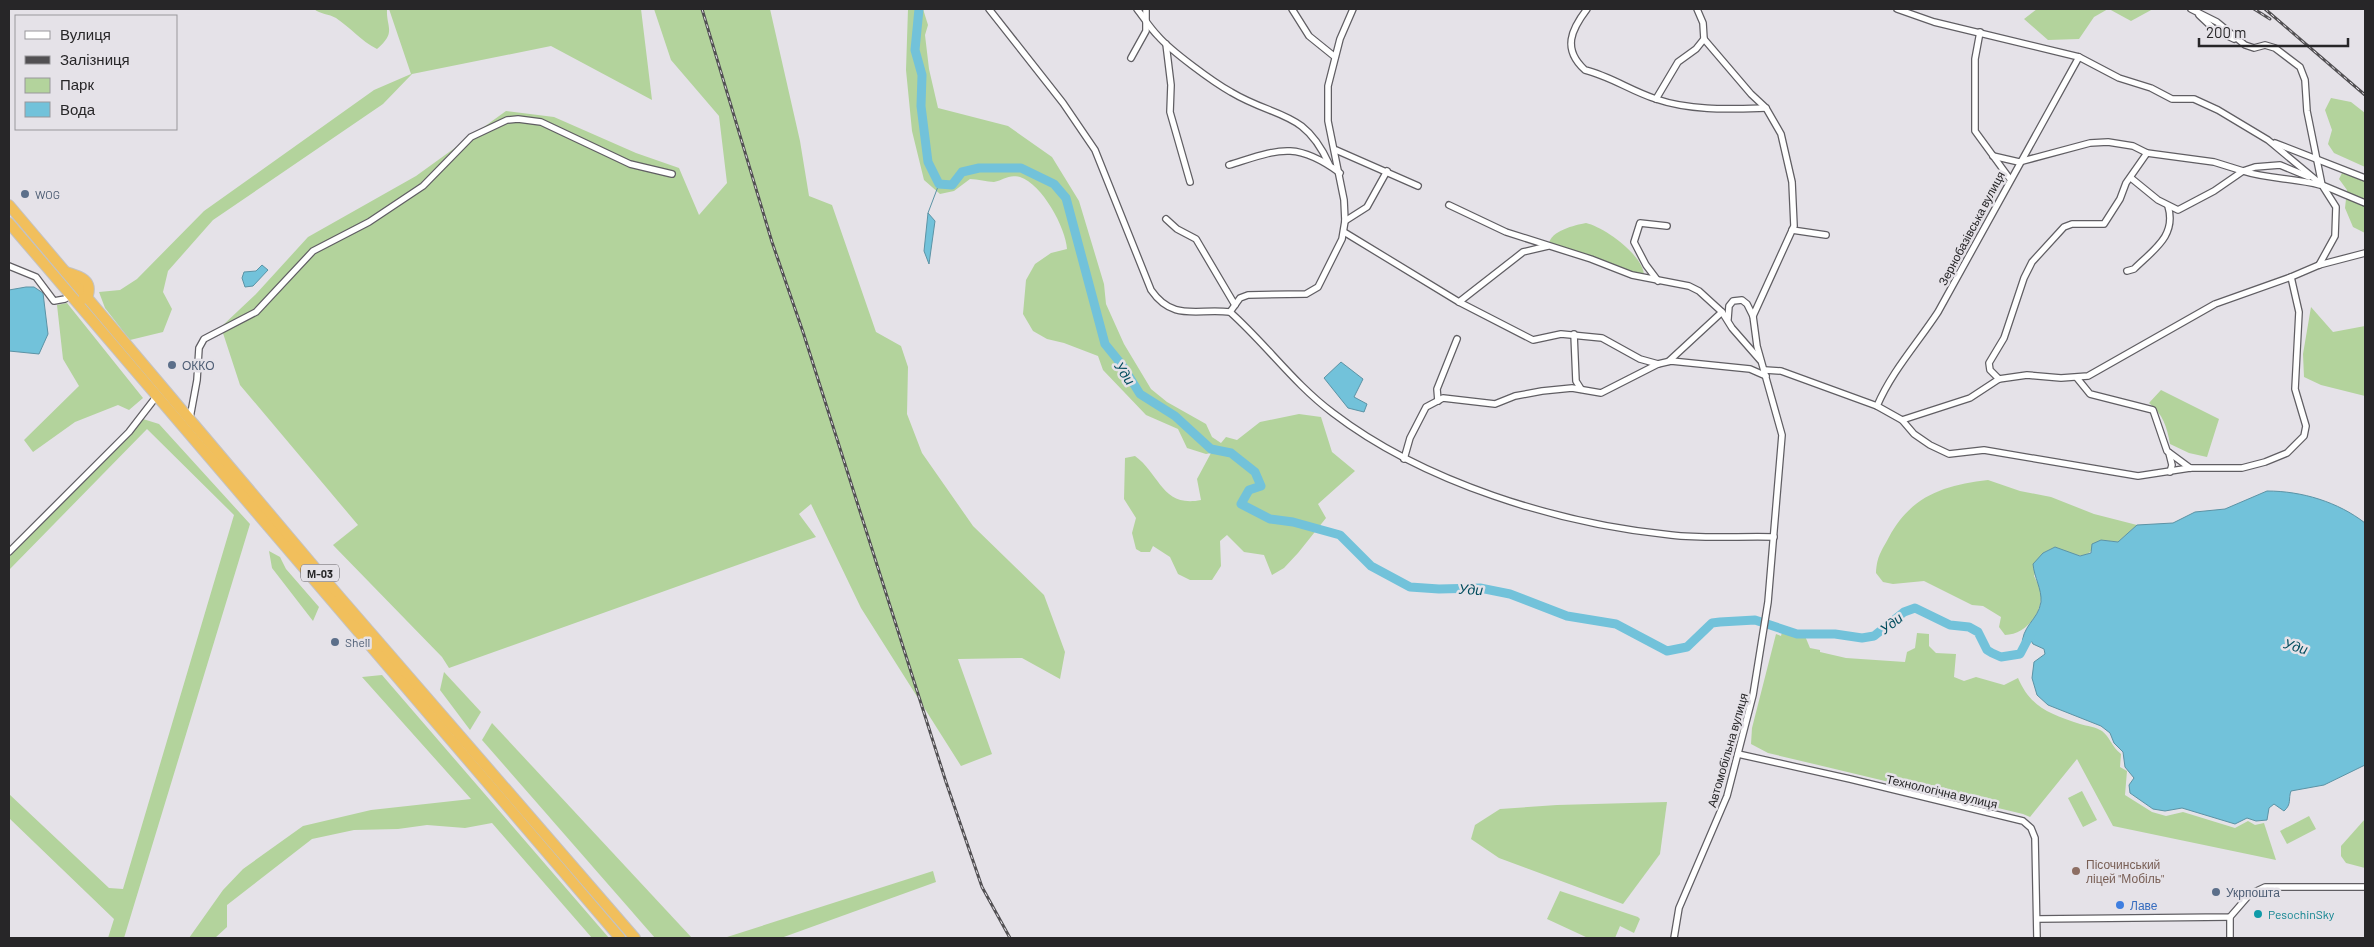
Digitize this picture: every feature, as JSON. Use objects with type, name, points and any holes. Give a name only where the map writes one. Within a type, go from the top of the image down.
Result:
[{"type":"highway","name":"М-03","points":[[9,205],[190,421],[635,938]]},
{"type":"highway","name":"М-03","points":[[9,223],[620,938]]},
{"type":"highway","points":[[72,296],[82,300],[86,298]]},
{"type":"street","points":[[989,9],[1063,103],[1090,143],[1151,290],[1157,298],[1172,310],[1182,312],[1230,312],[1304,389],[1332,412],[1373,441],[1404,459],[1461,483],[1554,515],[1673,536],[1774,537]]},
{"type":"street","points":[[1137,9],[1166,44],[1230,92],[1261,108],[1299,123],[1320,144],[1328,164]]},
{"type":"street","points":[[1131,58],[1146,31],[1146,9]]},
{"type":"street","points":[[1292,9],[1309,36],[1335,57]]},
{"type":"street","points":[[1230,312],[1240,298],[1248,295],[1306,294],[1318,287],[1344,232],[1345,221],[1340,173],[1328,121],[1328,86],[1340,39],[1353,9]]},
{"type":"street","points":[[1587,9],[1575,25],[1570,42],[1582,67],[1656,100],[1716,110],[1766,108]]},
{"type":"street","points":[[1698,9],[1703,23],[1704,39],[1751,94],[1766,108],[1781,134],[1790,172],[1794,226],[1753,316]]},
{"type":"street","points":[[1897,9],[1934,22],[2078,57],[2119,78],[2152,88],[2172,99],[2194,99],[2218,110],[2268,140],[2322,185],[2336,207],[2336,236],[2318,265]]},
{"type":"street","points":[[2191,9],[2217,22],[2245,45],[2254,48],[2265,45],[2275,48],[2300,67],[2305,80],[2307,111],[2322,185]]},
{"type":"street","points":[[1980,32],[1975,59],[1975,131],[2010,179]]},
{"type":"street","points":[[1656,100],[1678,62],[1696,49],[1704,39]]},
{"type":"street","points":[[1166,44],[1171,85],[1170,112],[1190,182]]},
{"type":"street","name":"Зернобазівська вулиця","points":[[1877,406],[1893,373],[1919,341],[1938,312],[2078,57]]},
{"type":"street","points":[[190,421],[199,348],[204,339],[256,312],[313,251],[369,222],[423,186],[471,137],[507,120],[518,119],[542,122],[630,164],[672,174]]},
{"type":"street","points":[[2268,140],[2365,178]]},
{"type":"street","points":[[1993,156],[2019,162],[2090,143],[2108,142],[2133,146],[2147,153],[2214,162],[2254,174],[2296,178],[2322,185],[2365,203]]},
{"type":"street","points":[[1229,165],[1289,149],[1301,151],[1328,164],[1340,173]]},
{"type":"street","points":[[1336,150],[1418,186]]},
{"type":"street","points":[[1999,379],[1990,370],[1989,363],[2004,338],[2026,271],[2062,229],[2072,224],[2104,224],[2147,153]]},
{"type":"street","points":[[2131,178],[2168,206],[2178,210],[2214,191],[2243,171],[2255,167],[2280,165],[2299,171],[2322,185]]},
{"type":"street","points":[[1345,221],[1367,207],[1387,171]]},
{"type":"street","points":[[1449,205],[1506,232],[1632,275],[1689,286],[1699,291],[1722,312],[1732,328],[1761,361]]},
{"type":"street","points":[[2127,271],[2134,269],[2166,237],[2170,219],[2168,206]]},
{"type":"street","points":[[1166,219],[1177,229],[1196,239],[1235,305]]},
{"type":"street","points":[[1658,280],[1646,265],[1634,242],[1640,223],[1667,226]]},
{"type":"street","points":[[1792,230],[1826,235]]},
{"type":"street","points":[[1344,232],[1459,302],[1534,340],[1561,334],[1602,338],[1640,359],[1658,364]]},
{"type":"street","points":[[1459,302],[1523,252],[1550,246]]},
{"type":"street","points":[[1902,420],[1970,398],[1999,379],[2026,375],[2077,378],[2099,372],[2215,304],[2291,277],[2318,265],[2365,253]]},
{"type":"street","points":[[11,266],[36,277],[54,301],[72,296]]},
{"type":"street","points":[[1404,459],[1410,438],[1426,407],[1443,398],[1495,404],[1530,392],[1580,389],[1592,393],[1601,393],[1658,364],[1669,361],[1750,369],[1765,373],[1781,371],[1877,406],[1902,420],[1914,434],[1949,454],[1984,450],[2138,476],[2190,468],[2242,468],[2265,462],[2287,453],[2304,436],[2306,426],[2295,389],[2300,312],[2291,277]]},
{"type":"street","points":[[1728,320],[1729,306],[1736,300],[1745,301],[1753,316],[1761,361]]},
{"type":"street","points":[[1669,361],[1722,312]]},
{"type":"street","points":[[1574,334],[1576,381],[1580,389]]},
{"type":"street","points":[[1438,401],[1437,388],[1457,339]]},
{"type":"street","name":"Автомобільна вулиця","points":[[1674,938],[1680,908],[1727,796],[1762,648],[1768,602],[1782,435],[1761,361]]},
{"type":"street","points":[[2077,378],[2090,394],[2153,410],[2157,416],[2162,442],[2169,453],[2172,465],[2170,472]]},
{"type":"street","points":[[9,552],[129,432],[156,397]]},
{"type":"street","points":[[2169,453],[2190,468]]},
{"type":"street","name":"Технологічна вулиця","points":[[1738,754],[1850,778],[2023,822],[2031,828],[2035,838],[2037,938]]},
{"type":"street","points":[[2230,938],[2230,917],[2250,894],[2265,887],[2365,887]]},
{"type":"street","points":[[2037,919],[2230,917]]},
{"type":"green space","points":[[314,9],[387,9],[389,34],[377,49],[336,18]]},
{"type":"green space","points":[[389,9],[641,9],[652,100],[551,46],[412,74],[383,104],[213,220],[168,271],[163,292],[172,309],[163,332],[130,340],[105,308],[99,292],[120,290],[137,279],[204,211],[374,90],[411,74]]},
{"type":"green space","points":[[654,9],[770,9],[800,141],[809,196],[832,205],[876,332],[901,346],[908,367],[907,414],[922,453],[973,526],[1044,595],[1065,652],[1060,679],[1022,658],[958,659],[992,754],[961,766],[861,608],[811,504],[799,514],[816,537],[449,668],[442,657],[333,545],[358,525],[240,385],[221,327],[256,294],[308,237],[416,176],[506,111],[554,117],[636,153],[679,168],[699,215],[727,183],[719,116],[671,60]]},
{"type":"green space","points":[[908,9],[923,9],[928,25],[925,35],[929,69],[938,108],[1008,126],[1052,157],[1079,201],[1104,284],[1106,304],[1124,344],[1151,389],[1167,402],[1206,424],[1212,437],[1221,443],[1226,437],[1237,440],[1260,422],[1299,414],[1321,417],[1332,452],[1355,471],[1318,504],[1326,518],[1284,568],[1272,575],[1264,555],[1244,552],[1227,535],[1220,541],[1221,566],[1212,580],[1190,580],[1178,574],[1170,557],[1153,546],[1150,552],[1141,552],[1136,549],[1132,533],[1136,518],[1124,499],[1125,458],[1135,456],[1170,494],[1178,499],[1188,501],[1201,500],[1197,479],[1211,453],[1206,454],[1187,448],[1178,429],[1146,415],[1103,370],[1098,356],[1064,343],[1047,339],[1033,331],[1023,314],[1026,280],[1035,264],[1051,253],[1067,249],[1066,240],[1057,219],[1044,197],[1036,188],[1020,177],[1012,176],[994,182],[970,179],[954,191],[940,194],[924,180],[912,131],[906,70]]},
{"type":"green space","points":[[2037,9],[2108,9],[2094,17],[2079,39],[2048,40],[2024,19]]},
{"type":"green space","points":[[2109,9],[2153,9],[2131,21]]},
{"type":"green space","points":[[2331,98],[2351,102],[2365,113],[2365,167],[2334,153],[2328,144],[2332,130],[2325,110]]},
{"type":"green space","points":[[2342,173],[2365,181],[2365,233],[2353,227],[2345,208],[2347,190],[2339,179]]},
{"type":"green space","points":[[1586,223],[1603,230],[1630,251],[1642,267],[1644,275],[1642,277],[1549,244],[1550,239],[1558,232]]},
{"type":"green space","points":[[67,303],[143,398],[129,410],[118,405],[75,422],[33,452],[24,440],[79,386],[63,359],[57,305]]},
{"type":"green space","points":[[2311,307],[2333,332],[2365,326],[2365,396],[2321,385],[2304,377],[2303,354]]},
{"type":"green space","points":[[2161,390],[2219,419],[2207,457],[2189,453],[2170,444],[2164,421],[2149,403]]},
{"type":"green space","points":[[143,419],[159,424],[250,524],[124,938],[108,938],[114,919],[9,818],[9,794],[109,888],[123,889],[234,515],[147,429],[9,570],[9,557]]},
{"type":"green space","points":[[1988,480],[2020,491],[2051,497],[2094,514],[2137,525],[2118,542],[2101,540],[2085,555],[2076,555],[2055,547],[2043,553],[2034,576],[2041,593],[2041,602],[2038,610],[2025,628],[2019,632],[2005,635],[1999,627],[2001,617],[1983,606],[1972,605],[1924,581],[1893,584],[1883,582],[1876,573],[1878,558],[1889,537],[1898,523],[1918,502],[1943,489]]},
{"type":"green space","points":[[269,551],[280,557],[286,569],[319,607],[313,621],[272,568]]},
{"type":"green space","points":[[1782,632],[1805,636],[1810,648],[1820,650],[1820,652],[1846,658],[1905,662],[1907,652],[1915,648],[1917,633],[1929,634],[1929,646],[1936,653],[1956,654],[1954,677],[1964,681],[1976,677],[2004,685],[2018,678],[2035,703],[2059,717],[2102,731],[2121,754],[2120,767],[2127,771],[2125,795],[2152,812],[2166,816],[2183,812],[2235,828],[2248,821],[2255,825],[2264,823],[2276,860],[2113,826],[2077,759],[2030,817],[1768,753],[1751,744],[1752,728],[1776,634],[1781,636]]},
{"type":"green space","points":[[444,672],[481,712],[470,730],[440,690]]},
{"type":"green space","points":[[382,675],[609,938],[592,938],[492,823],[465,828],[427,825],[398,829],[354,830],[312,839],[227,905],[227,927],[215,938],[189,938],[223,890],[243,869],[303,826],[371,810],[471,799],[362,677]]},
{"type":"green space","points":[[492,723],[692,938],[655,938],[482,740]]},
{"type":"green space","points":[[2082,791],[2097,820],[2083,827],[2068,798]]},
{"type":"green space","points":[[1667,802],[1660,854],[1623,904],[1499,858],[1471,839],[1475,825],[1500,809],[1557,805]]},
{"type":"green space","points":[[2309,816],[2316,829],[2287,844],[2280,831]]},
{"type":"green space","points":[[2365,819],[2365,868],[2346,863],[2341,856],[2341,846]]},
{"type":"green space","points":[[933,871],[936,882],[781,938],[724,938]]},
{"type":"green space","points":[[1560,891],[1638,917],[1640,919],[1634,933],[1620,926],[1615,938],[1588,938],[1547,919]]},
{"type":"water","points":[[928,213],[935,221],[929,264],[924,251]]},
{"type":"water","points":[[262,265],[268,270],[253,286],[245,287],[242,278],[244,272],[256,271]]},
{"type":"water","points":[[34,287],[43,293],[48,334],[39,354],[9,351],[9,290]]},
{"type":"water","points":[[1341,362],[1363,379],[1354,397],[1367,404],[1364,412],[1348,408],[1324,378]]},
{"type":"water","points":[[2267,491],[2293,493],[2319,499],[2343,509],[2365,523],[2365,765],[2324,785],[2291,791],[2289,804],[2284,811],[2274,804],[2269,808],[2267,820],[2256,821],[2247,818],[2235,824],[2182,808],[2165,811],[2153,809],[2130,793],[2129,785],[2134,778],[2125,767],[2123,752],[2114,743],[2110,733],[2101,726],[2048,705],[2037,695],[2032,678],[2034,662],[2045,654],[2044,649],[2033,644],[2029,637],[2022,648],[2024,634],[2037,614],[2041,602],[2033,564],[2043,553],[2055,547],[2080,556],[2091,553],[2092,544],[2101,540],[2118,542],[2137,525],[2173,523],[2195,512],[2225,509]]},
{"type":"waterway","name":"Уди","points":[[919,9],[915,50],[922,75],[921,106],[928,162],[939,184],[952,185],[962,172],[979,168],[1021,168],[1054,184],[1066,198],[1105,344],[1122,365],[1140,394],[1175,416],[1211,449],[1231,453],[1255,472],[1261,486],[1249,490],[1241,504],[1270,519],[1293,522],[1340,535],[1371,566],[1410,587],[1439,589],[1480,588],[1510,594],[1567,616],[1616,624],[1667,651],[1687,647],[1712,623],[1720,622],[1755,620],[1797,634],[1835,634],[1862,638],[1874,636],[1904,612],[1915,608],[1950,625],[1969,627],[1978,632],[1987,650],[2001,657],[2020,654],[2032,631]]},
{"type":"waterway","points":[[928,213],[939,184]]},
{"type":"railway","points":[[702,9],[772,242],[803,332],[946,782],[982,887],[1010,938]]},
{"type":"railway","points":[[2254,9],[2270,19]]},
{"type":"railway","points":[[2265,9],[2365,95]]},
{"type":"place","name":"WOG","points":[[25,194]]},
{"type":"place","name":"ОККО","points":[[172,365]]},
{"type":"place","name":"Shell","points":[[335,642]]},
{"type":"place","name":"Пісочинський ліцей \"Мобіль\"","points":[[2076,871]]},
{"type":"place","name":"Укрпошта","points":[[2216,892]]},
{"type":"place","name":"Лаве","points":[[2120,905]]},
{"type":"place","name":"PesochinSky","points":[[2258,914]]}]
